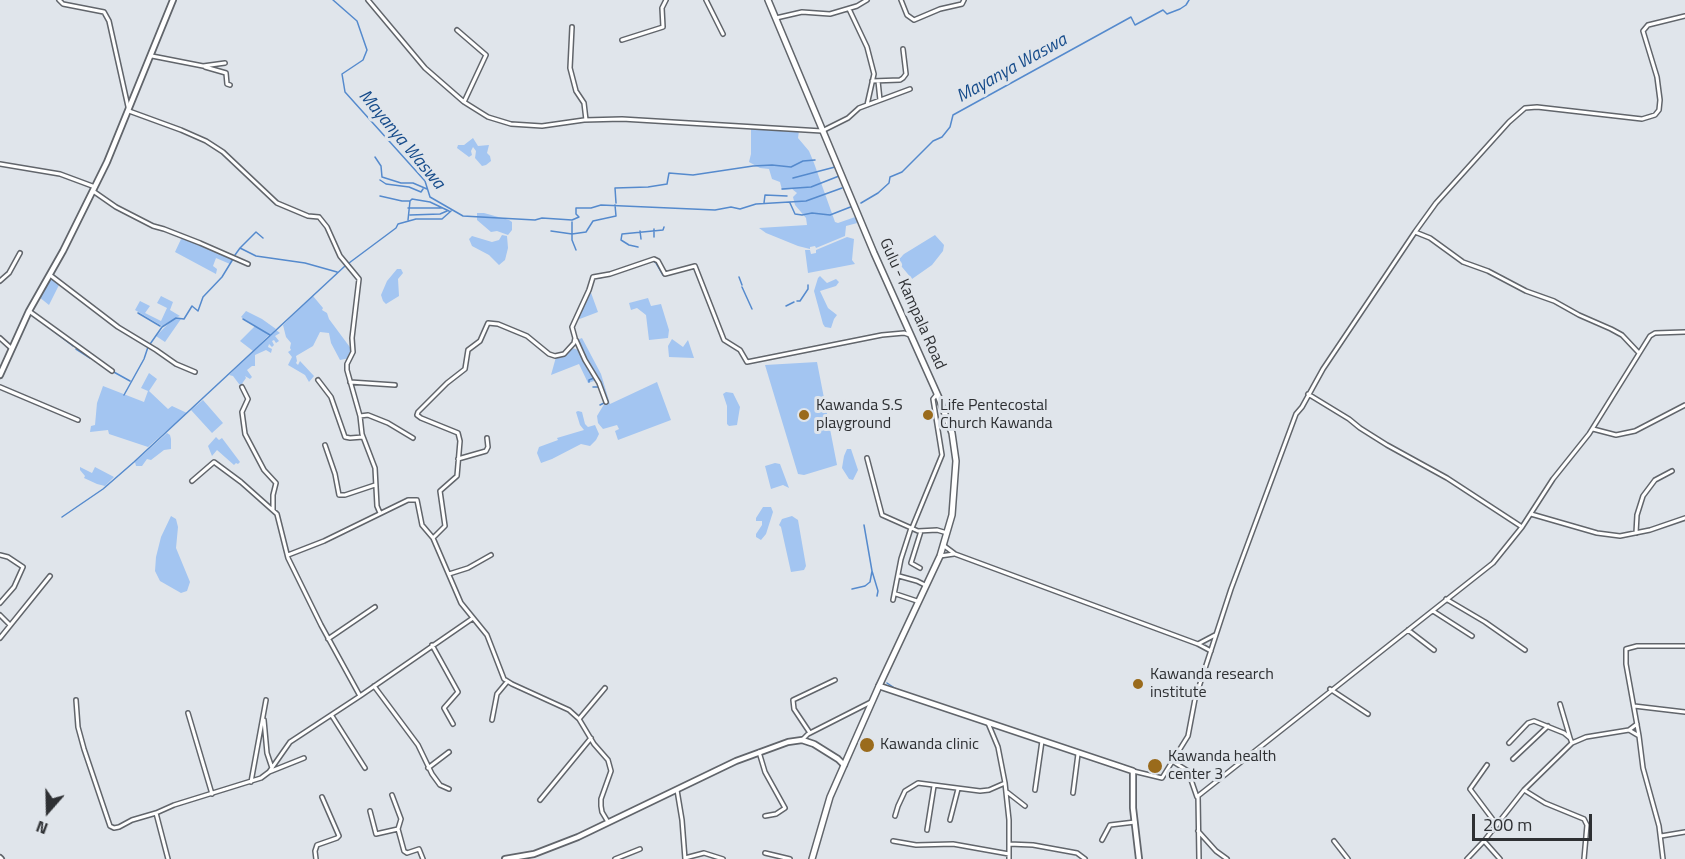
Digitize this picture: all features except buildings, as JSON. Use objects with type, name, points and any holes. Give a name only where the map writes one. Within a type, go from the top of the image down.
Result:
[{"type":"main road","name":"Gulu - Kampala Road","points":[[768,0],[822,131],[937,394],[952,432],[956,460],[955,490],[944,545],[830,797],[812,859]]},
{"type":"street","points":[[59,0],[63,4],[105,12],[129,111]]},
{"type":"street","points":[[0,375],[29,311],[94,189],[152,56],[173,0]]},
{"type":"street","points":[[368,0],[414,57],[464,102],[498,122],[542,126],[586,120],[622,119],[822,131],[848,118],[859,108],[910,89]]},
{"type":"street","points":[[622,40],[663,27],[662,8],[666,0]]},
{"type":"street","points":[[706,0],[723,34]]},
{"type":"street","points":[[776,18],[799,12],[830,14],[849,9],[867,0]]},
{"type":"street","points":[[901,0],[908,16],[914,20],[942,8],[962,4],[964,0]]},
{"type":"street","points":[[849,9],[867,47],[874,74],[867,105]]},
{"type":"street","points":[[879,686],[1133,771],[1161,778],[1190,730],[1193,708],[1231,589],[1292,423],[1323,369],[1415,232],[1436,203],[1509,122],[1525,108],[1537,107],[1642,119],[1655,115],[1659,110],[1660,99],[1657,77],[1643,31],[1647,25],[1685,16]]},
{"type":"street","points":[[572,27],[570,68],[576,91],[584,103],[586,120]]},
{"type":"street","points":[[457,30],[486,55],[464,102]]},
{"type":"street","points":[[872,81],[900,80],[906,74],[903,49]]},
{"type":"street","points":[[152,56],[226,73],[227,84],[230,85]]},
{"type":"street","points":[[203,66],[225,63]]},
{"type":"street","points":[[878,81],[880,100]]},
{"type":"street","points":[[129,111],[206,141],[223,152],[277,203],[308,216],[319,217],[332,234],[344,261],[359,279],[352,338],[353,352],[347,364],[363,437],[375,468],[377,506],[380,513]]},
{"type":"street","points":[[0,164],[60,174],[94,189],[116,207],[153,226],[248,264]]},
{"type":"street","points":[[1415,232],[1430,238],[1463,262],[1611,329],[1622,335],[1638,352]]},
{"type":"street","points":[[0,280],[9,273],[20,253]]},
{"type":"street","points":[[606,402],[580,350],[572,327],[589,290],[592,277],[610,274],[654,259],[658,261],[665,274],[695,266],[724,340],[740,350],[747,362],[882,335],[910,335]]},
{"type":"street","points":[[49,274],[118,327],[176,364],[195,372]]},
{"type":"street","points":[[29,311],[112,371]]},
{"type":"street","points":[[434,538],[445,526],[440,490],[455,479],[458,473],[460,441],[458,433],[421,418],[417,414],[447,383],[465,369],[468,350],[480,341],[487,325],[491,322],[527,336],[549,354],[555,356],[564,354],[571,347],[575,338]]},
{"type":"street","points":[[1197,797],[1291,723],[1330,689],[1493,563],[1522,527],[1553,479],[1592,429],[1650,336],[1654,333],[1685,333]]},
{"type":"street","points":[[0,338],[13,349]]},
{"type":"street","points":[[571,347],[580,350]]},
{"type":"street","points":[[318,380],[331,397],[345,437],[363,437]]},
{"type":"street","points":[[350,382],[395,385]]},
{"type":"street","points":[[0,387],[78,420]]},
{"type":"street","points":[[242,387],[248,399],[242,412],[245,434],[264,470],[276,483],[273,510]]},
{"type":"street","points":[[893,600],[901,560],[911,528],[942,455],[933,399],[937,394]]},
{"type":"street","points":[[1308,394],[1387,445],[1447,478],[1522,527]]},
{"type":"street","points":[[1592,429],[1616,435],[1635,431],[1685,405]]},
{"type":"street","points":[[360,416],[368,415],[388,423],[413,438]]},
{"type":"street","points":[[458,459],[486,452],[487,438]]},
{"type":"street","points":[[325,445],[335,474],[339,495],[375,485]]},
{"type":"street","points":[[867,458],[882,515],[921,531],[937,530],[947,533]]},
{"type":"street","points":[[192,481],[214,462],[279,516],[287,555],[328,639],[360,696]]},
{"type":"street","points":[[1636,533],[1637,515],[1643,496],[1655,480],[1672,471]]},
{"type":"street","points":[[287,555],[324,541],[408,500],[415,499],[418,502],[422,525],[434,538],[456,594],[487,635],[507,682],[569,710],[579,719],[611,767],[601,806],[608,822]]},
{"type":"street","points":[[1531,514],[1597,533],[1620,536],[1685,518]]},
{"type":"street","points":[[920,568],[911,563],[921,531]]},
{"type":"street","points":[[944,545],[956,554],[1198,644],[1211,651]]},
{"type":"street","points":[[940,556],[956,554]]},
{"type":"street","points":[[0,555],[8,557],[23,567],[14,587],[0,603]]},
{"type":"street","points":[[449,574],[468,568],[491,555]]},
{"type":"street","points":[[0,638],[50,576]]},
{"type":"street","points":[[899,576],[917,580],[927,586]]},
{"type":"street","points":[[896,594],[919,602]]},
{"type":"street","points":[[1446,599],[1485,622],[1525,650]]},
{"type":"street","points":[[328,639],[375,607]]},
{"type":"street","points":[[1432,610],[1472,636]]},
{"type":"street","points":[[0,615],[10,625]]},
{"type":"street","points":[[76,700],[78,727],[110,826],[119,827],[174,805],[261,778],[271,770],[290,742],[332,716],[473,618]]},
{"type":"street","points":[[1408,630],[1434,650]]},
{"type":"street","points":[[1198,644],[1217,634]]},
{"type":"street","points":[[432,645],[458,692],[444,708],[453,724]]},
{"type":"street","points":[[1663,859],[1661,836],[1643,768],[1625,656],[1626,649],[1637,646],[1685,646]]},
{"type":"street","points":[[810,733],[794,709],[793,700],[835,680]]},
{"type":"street","points":[[492,720],[497,694],[507,682]]},
{"type":"street","points":[[374,686],[418,745],[428,768],[440,785],[450,789]]},
{"type":"street","points":[[579,719],[605,688]]},
{"type":"street","points":[[1330,689],[1368,714]]},
{"type":"street","points":[[251,782],[266,700],[264,733],[271,770]]},
{"type":"street","points":[[802,740],[810,733],[872,702]]},
{"type":"street","points":[[1560,704],[1572,743]]},
{"type":"street","points":[[1634,706],[1685,712]]},
{"type":"street","points":[[188,713],[212,794]]},
{"type":"street","points":[[332,716],[365,768]]},
{"type":"street","points":[[987,722],[998,747],[1005,783],[1009,859]]},
{"type":"street","points":[[1509,743],[1532,722],[1548,726],[1570,738]]},
{"type":"street","points":[[1467,859],[1524,790],[1572,743],[1586,737],[1629,730],[1636,724]]},
{"type":"street","points":[[1513,759],[1548,726]]},
{"type":"street","points":[[1629,730],[1638,736]]},
{"type":"street","points":[[540,800],[591,738]]},
{"type":"street","points":[[505,859],[534,856],[676,789],[759,752],[788,742],[802,740],[820,747],[844,765]]},
{"type":"street","points":[[1035,790],[1042,740]]},
{"type":"street","points":[[428,768],[449,752]]},
{"type":"street","points":[[759,752],[765,772],[785,808],[776,814],[765,816]]},
{"type":"street","points":[[1073,793],[1078,752]]},
{"type":"street","points":[[271,770],[304,758]]},
{"type":"street","points":[[1172,761],[1188,771],[1197,797],[1199,859]]},
{"type":"street","points":[[1486,765],[1470,791],[1497,825]]},
{"type":"street","points":[[1133,771],[1139,859]]},
{"type":"street","points":[[895,816],[901,798],[910,787],[920,783],[985,791],[1005,783]]},
{"type":"street","points":[[927,830],[934,786]]},
{"type":"street","points":[[676,789],[682,820],[685,859],[704,853],[723,859]]},
{"type":"street","points":[[950,819],[958,789]]},
{"type":"street","points":[[1524,790],[1545,803],[1584,819],[1587,825],[1584,859]]},
{"type":"street","points":[[1006,792],[1025,806]]},
{"type":"street","points":[[392,795],[401,819],[398,829],[404,851],[407,853],[421,850],[423,859]]},
{"type":"street","points":[[316,859],[317,844],[339,836],[322,797]]},
{"type":"street","points":[[370,811],[376,834],[398,829]]},
{"type":"street","points":[[156,813],[168,859]]},
{"type":"street","points":[[1102,840],[1110,825],[1135,822]]},
{"type":"street","points":[[1198,831],[1216,851],[1227,859]]},
{"type":"street","points":[[1661,836],[1685,832]]},
{"type":"street","points":[[893,841],[916,845],[953,844],[1009,854]]},
{"type":"street","points":[[1334,841],[1348,859]]},
{"type":"street","points":[[1484,841],[1500,859]]},
{"type":"street","points":[[1009,844],[1034,845],[1077,853],[1085,859]]},
{"type":"street","points":[[615,859],[640,849]]},
{"type":"street","points":[[765,853],[790,859]]},
{"type":"shaded area","points":[[751,129],[799,131],[798,138],[809,151],[835,222],[858,216],[861,222],[846,226],[845,236],[816,248],[815,246],[810,247],[810,249],[766,233],[759,228],[807,225],[806,218],[795,205],[793,197],[797,193],[792,189],[782,190],[780,182],[772,179],[769,169],[760,168],[749,162]]},
{"type":"shaded area","points":[[473,138],[478,146],[489,145],[487,153],[491,161],[486,165],[482,166],[475,158],[476,151],[473,147],[472,155],[469,157],[457,148],[458,145],[464,145]]},
{"type":"shaded area","points":[[477,213],[509,220],[512,222],[512,230],[508,235],[497,231],[491,232],[477,220]]},
{"type":"shaded area","points":[[502,235],[507,236],[508,248],[505,260],[499,265],[489,255],[472,246],[469,239],[472,236],[492,242],[499,240]]},
{"type":"shaded area","points":[[935,235],[944,245],[943,251],[932,265],[912,279],[897,261],[904,254]]},
{"type":"shaded area","points":[[182,237],[233,257],[230,264],[216,258],[213,266],[217,269],[216,274],[175,252]]},
{"type":"shaded area","points":[[847,237],[854,239],[852,260],[855,264],[808,273],[805,250],[810,250],[811,254],[816,253],[816,250]]},
{"type":"shaded area","points":[[397,269],[401,269],[403,273],[398,279],[399,296],[386,304],[381,295],[387,281]]},
{"type":"shaded area","points":[[820,276],[827,283],[836,279],[839,282],[836,286],[820,291],[828,308],[837,315],[831,328],[823,324],[814,291]]},
{"type":"shaded area","points":[[50,278],[59,285],[49,305],[39,297]]},
{"type":"shaded area","points":[[590,290],[598,312],[577,320],[580,313]]},
{"type":"shaded area","points":[[161,296],[173,302],[170,310],[180,316],[175,318],[181,319],[165,342],[156,336],[172,320],[162,326],[135,310],[140,301],[150,306],[145,313],[161,321],[167,308],[157,303]]},
{"type":"shaded area","points":[[313,296],[352,352],[350,358],[340,360],[331,343],[329,333],[320,332],[313,346],[296,356],[296,363],[298,365],[300,361],[314,376],[309,382],[305,375],[288,365],[292,357],[288,352],[291,350],[291,343],[286,337],[283,325]]},
{"type":"shaded area","points":[[648,298],[651,306],[661,304],[669,330],[668,338],[649,340],[646,315],[637,308],[631,310],[629,303]]},
{"type":"shaded area","points":[[246,311],[276,329],[270,335],[241,317]]},
{"type":"shaded area","points":[[255,326],[269,335],[253,351],[240,341]]},
{"type":"shaded area","points":[[276,330],[280,333],[275,336],[279,341],[276,343],[272,341],[274,345],[272,347],[269,344],[268,347],[272,349],[271,353],[266,350],[255,355],[255,366],[247,370],[252,377],[250,379],[245,376],[241,385],[239,384],[233,376],[229,375]]},
{"type":"shaded area","points":[[582,338],[601,374],[610,404],[657,382],[671,420],[618,440],[615,431],[619,429],[617,425],[603,429],[598,423],[597,416],[606,401],[597,375],[577,340]]},
{"type":"shaded area","points":[[672,339],[683,347],[688,340],[694,358],[669,357],[668,346]]},
{"type":"shaded area","points":[[572,348],[579,350],[597,380],[588,383],[579,364],[551,375],[556,357],[565,355]]},
{"type":"shaded area","name":"Kawanda S.S playground","points":[[817,362],[837,465],[804,475],[798,474],[765,365]]},
{"type":"shaded area","points":[[149,373],[157,379],[149,391],[168,409],[172,406],[187,413],[148,447],[109,434],[108,430],[90,432],[91,426],[95,425],[97,403],[103,386],[144,402],[148,391],[141,388]]},
{"type":"shaded area","points":[[733,393],[740,407],[737,425],[727,424],[727,406],[723,394]]},
{"type":"shaded area","points":[[203,400],[223,423],[212,433],[191,410]]},
{"type":"shaded area","points":[[576,412],[582,412],[588,427],[595,425],[599,434],[596,440],[590,446],[581,444],[541,463],[537,453],[539,447],[558,440],[557,438],[584,430],[580,425]]},
{"type":"shaded area","points":[[167,433],[171,439],[171,449],[164,450],[151,460],[147,459],[142,466],[136,466],[135,462]]},
{"type":"shaded area","points":[[216,437],[219,440],[222,438],[240,462],[238,464],[234,465],[217,450],[212,456],[208,446]]},
{"type":"shaded area","points":[[847,449],[851,449],[858,470],[853,480],[849,479],[842,468]]},
{"type":"shaded area","points":[[780,464],[789,488],[783,485],[771,489],[765,466]]},
{"type":"shaded area","points":[[80,467],[92,473],[95,467],[114,477],[105,486],[97,484],[84,478]]},
{"type":"shaded area","points":[[763,507],[771,507],[773,512],[766,534],[761,540],[756,537],[756,534],[762,521],[756,521],[756,518]]},
{"type":"shaded area","points":[[171,516],[176,519],[178,527],[176,548],[190,582],[187,591],[181,593],[160,581],[155,571],[161,537]]},
{"type":"shaded area","points":[[792,516],[798,520],[806,566],[804,570],[791,572],[779,525],[782,519]]},
{"type":"waterway","name":"Mayanya Waswa","points":[[333,0],[357,21],[367,50],[363,60],[342,74],[345,92],[425,181],[430,197],[463,216],[572,220],[579,217],[576,214],[576,208],[601,205],[740,209],[756,204],[806,201],[842,188]]},
{"type":"waterway","name":"Mayanya Waswa","points":[[861,203],[878,193],[889,183],[890,177],[902,172],[933,141],[942,137],[950,127],[953,115],[1131,17],[1135,25],[1163,10],[1167,14],[1180,9],[1189,0]]},
{"type":"waterway","points":[[375,157],[381,166],[382,177],[401,183],[413,183],[427,189]]},
{"type":"waterway","points":[[616,203],[615,188],[667,184],[669,173],[693,175],[753,166],[791,167],[803,161],[815,160]]},
{"type":"waterway","points":[[793,178],[835,167]]},
{"type":"waterway","points":[[782,189],[811,187],[839,176]]},
{"type":"waterway","points":[[380,180],[386,184],[409,187],[421,192],[423,189]]},
{"type":"waterway","points":[[764,203],[765,195],[787,196]]},
{"type":"waterway","points":[[380,196],[402,201],[412,199],[430,202],[449,211]]},
{"type":"waterway","points":[[408,220],[410,201]]},
{"type":"waterway","name":"Mayanya Waswa","points":[[790,203],[795,214],[802,215],[812,213],[830,215],[853,206]]},
{"type":"waterway","points":[[551,231],[572,234],[586,232],[593,221],[616,216],[615,205]]},
{"type":"waterway","points":[[408,208],[443,208]]},
{"type":"waterway","points":[[410,215],[440,214],[447,211]]},
{"type":"waterway","points":[[62,517],[103,489],[134,462],[345,266],[396,228],[398,224],[416,219],[442,219],[451,211]]},
{"type":"waterway","points":[[572,222],[572,240],[576,250]]},
{"type":"waterway","points":[[638,247],[621,240],[622,234],[663,230],[664,227]]},
{"type":"waterway","points":[[654,229],[654,237]]},
{"type":"waterway","points":[[640,231],[641,239]]},
{"type":"waterway","points":[[240,248],[256,232],[263,238]]},
{"type":"waterway","points":[[235,255],[240,248],[256,256],[305,263],[337,272]]},
{"type":"waterway","points":[[124,395],[148,347],[162,327],[176,318],[184,319],[192,306],[198,311],[203,297],[222,277],[233,259]]},
{"type":"waterway","points":[[653,261],[663,275]]},
{"type":"waterway","points":[[599,278],[618,273]]},
{"type":"waterway","points":[[739,277],[742,285]]},
{"type":"waterway","points":[[797,301],[800,301],[808,285]]},
{"type":"waterway","points":[[742,287],[752,309]]},
{"type":"waterway","points":[[786,306],[794,302]]},
{"type":"waterway","points":[[138,313],[160,326]]},
{"type":"waterway","points":[[243,319],[270,335]]},
{"type":"waterway","points":[[48,327],[73,346]]},
{"type":"waterway","points":[[76,349],[90,358]]},
{"type":"waterway","points":[[112,371],[130,381]]},
{"type":"waterway","points":[[589,382],[594,378]]},
{"type":"waterway","points":[[593,387],[599,387]]},
{"type":"waterway","points":[[600,405],[604,403],[604,400]]},
{"type":"waterway","points":[[852,589],[865,586],[870,582],[872,571],[864,525]]},
{"type":"waterway","points":[[872,571],[878,591],[877,596]]},
{"type":"waterway","points":[[887,683],[896,689]]},
{"type":"place","name":"Kawanda S.S playground","points":[[804,415]]},
{"type":"place","name":"Life Pentecostal Church Kawanda","points":[[928,415]]},
{"type":"place","name":"Kawanda research institute","points":[[1138,684]]},
{"type":"place","name":"Kawanda clinic","points":[[867,745]]},
{"type":"place","name":"Kawanda health center 3","points":[[1155,766]]}]
